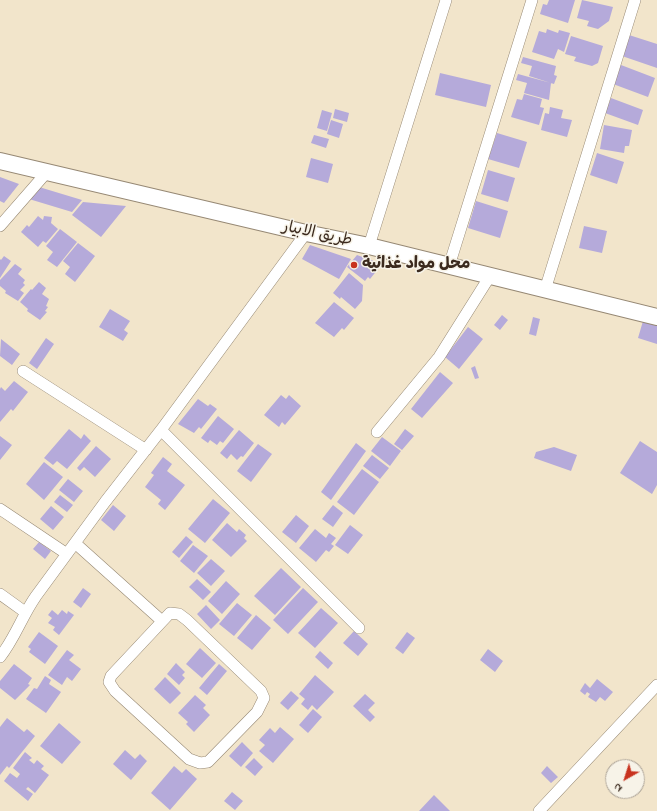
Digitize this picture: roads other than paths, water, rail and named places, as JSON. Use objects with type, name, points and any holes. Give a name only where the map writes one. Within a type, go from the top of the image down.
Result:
[{"type":"main road","name":"طريق الابيار","points":[[0,161],[306,233],[369,246],[657,317]]},
{"type":"street","points":[[369,246],[446,0]]},
{"type":"street","points":[[449,266],[532,0]]},
{"type":"street","points":[[545,290],[635,0]]},
{"type":"street","points":[[0,226],[47,172]]},
{"type":"street","points":[[0,657],[18,629],[25,612],[105,502],[161,430],[306,233]]},
{"type":"street","points":[[376,432],[439,357],[490,276]]},
{"type":"street","points":[[23,372],[146,450]]},
{"type":"street","points":[[161,430],[359,628]]},
{"type":"street","points":[[0,509],[67,554]]},
{"type":"street","points":[[75,543],[162,621]]},
{"type":"street","points":[[0,594],[25,612]]},
{"type":"street","points":[[170,613],[178,614],[187,620],[261,691],[264,698],[257,712],[208,762],[200,763],[189,759],[111,687],[111,676],[162,621],[170,613]]},
{"type":"street","points":[[539,811],[657,685]]},
{"type":"place","name":"محل مواد غذائية","points":[[354,265]]}]
